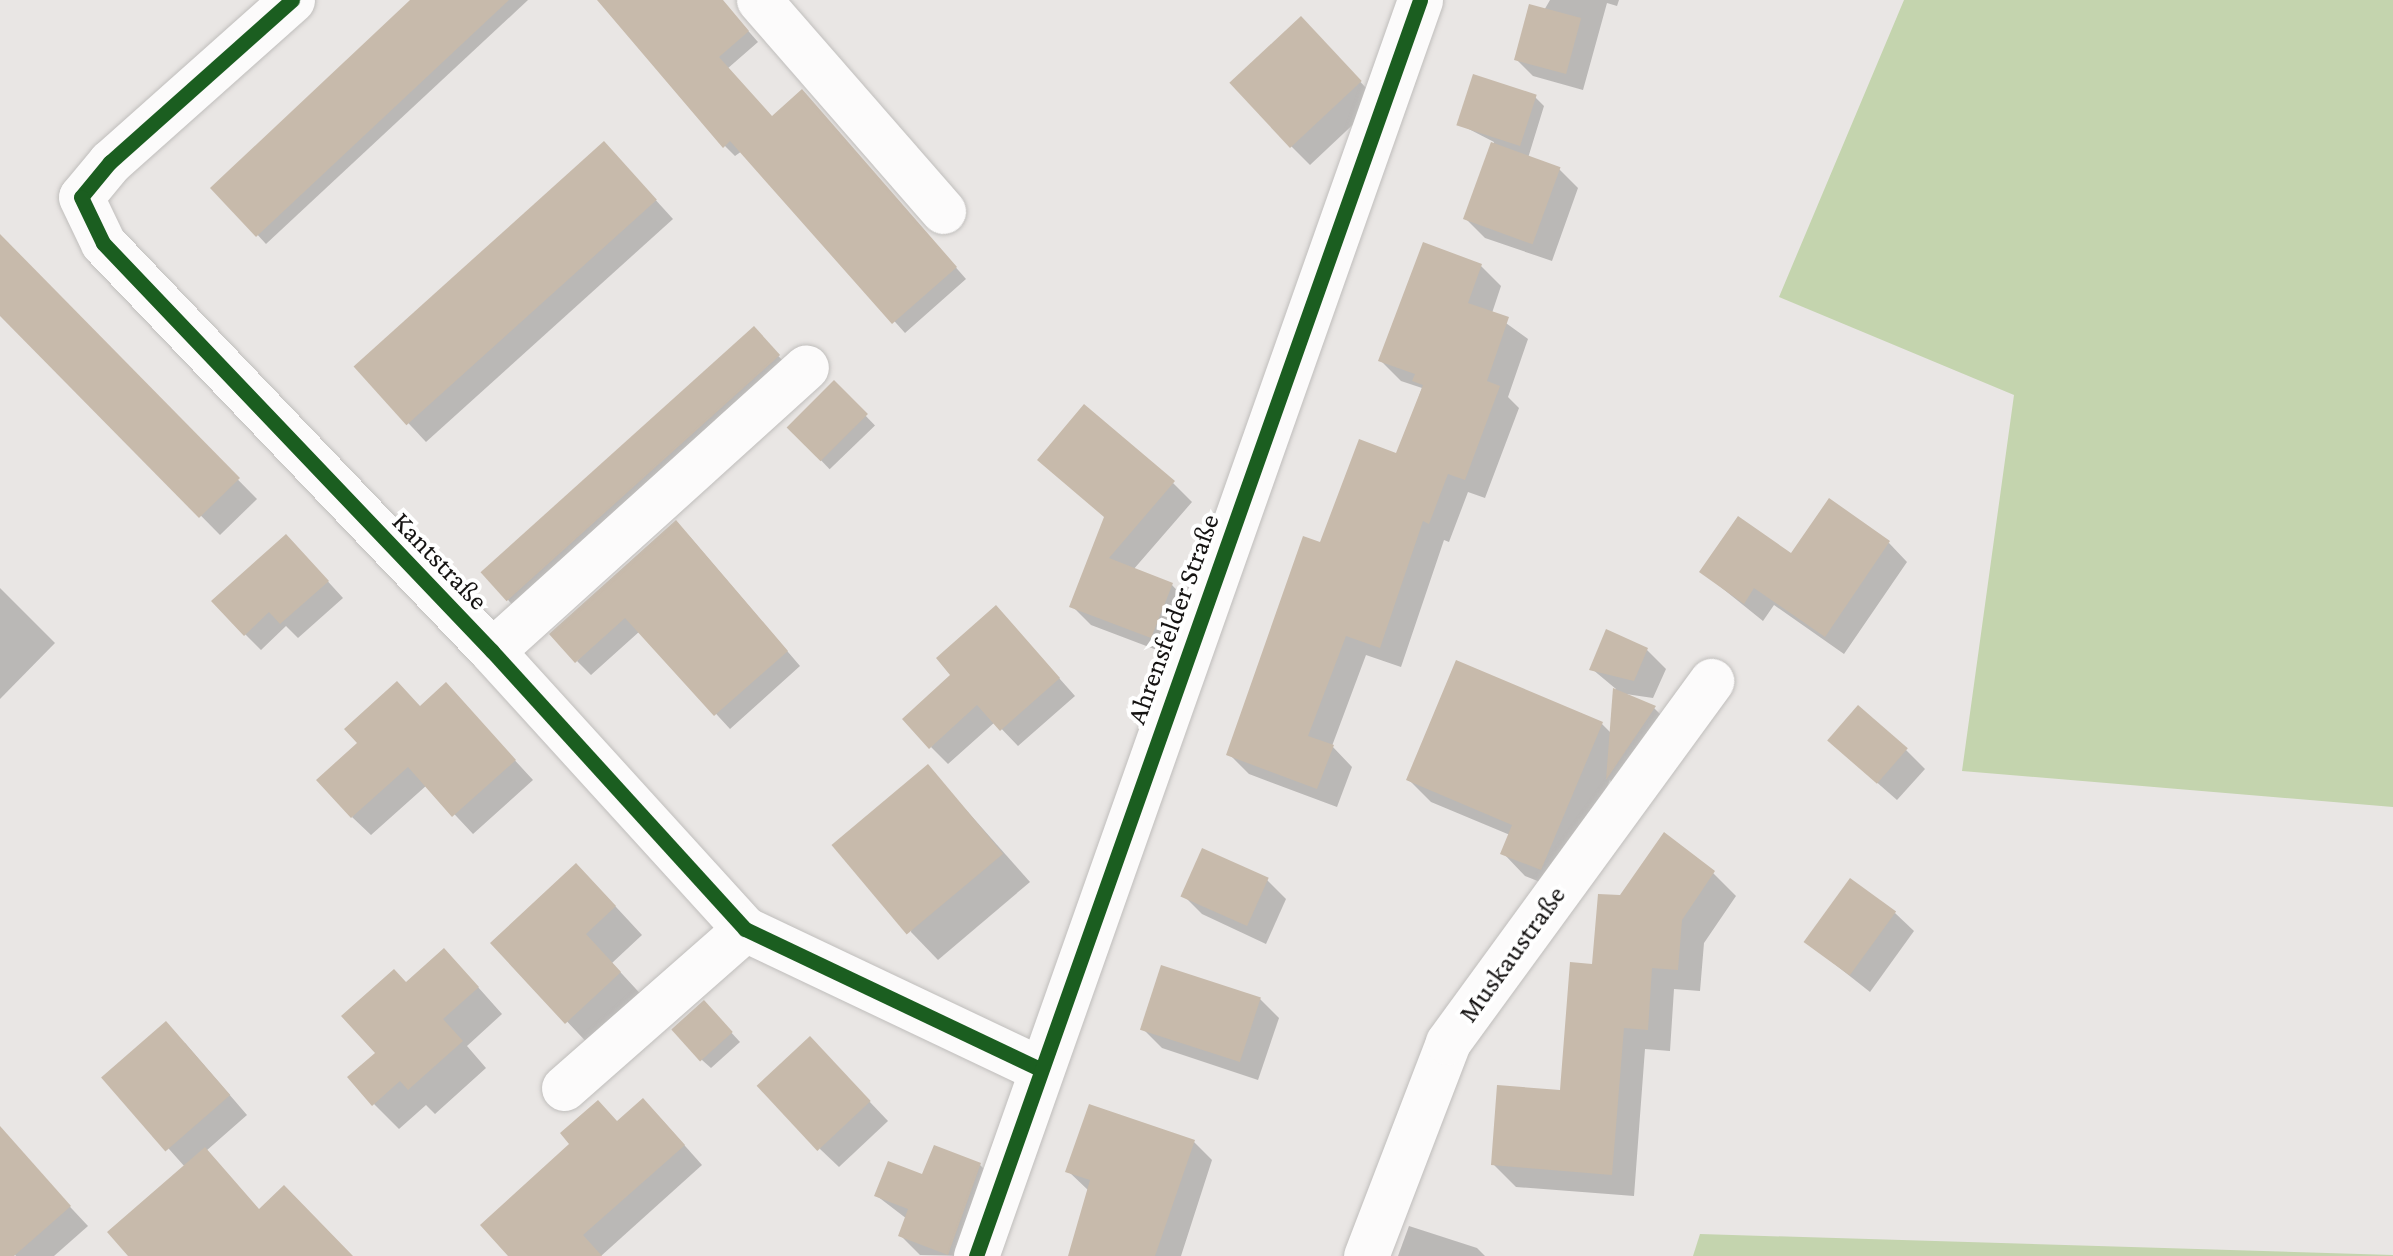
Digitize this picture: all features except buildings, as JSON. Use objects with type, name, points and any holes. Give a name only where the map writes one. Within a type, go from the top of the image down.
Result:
[{"type":"street","name":"Kantstraße","points":[[292,0],[110,162],[81,196],[103,244],[492,651],[745,929],[1040,1068]]},
{"type":"street","points":[[759,0],[943,211]]},
{"type":"street","name":"Ahrensfelder Straße","points":[[976,1256],[1420,0]]},
{"type":"street","points":[[492,651],[806,367]]},
{"type":"street","name":"Muskaustraße","points":[[1366,1256],[1448,1042],[1710,681]]},
{"type":"street","points":[[564,1088],[745,929]]},
{"type":"green space","points":[[1904,0],[2393,0],[2393,807],[1962,771],[2014,395],[1779,297]]},
{"type":"green space","points":[[1700,1234],[2393,1255],[2393,1256],[1693,1256]]},
{"type":"cycle path","points":[[292,0],[110,162],[81,197],[103,243],[492,651],[745,929],[1040,1069]]},
{"type":"cycle path","points":[[976,1256],[1420,0]]}]
